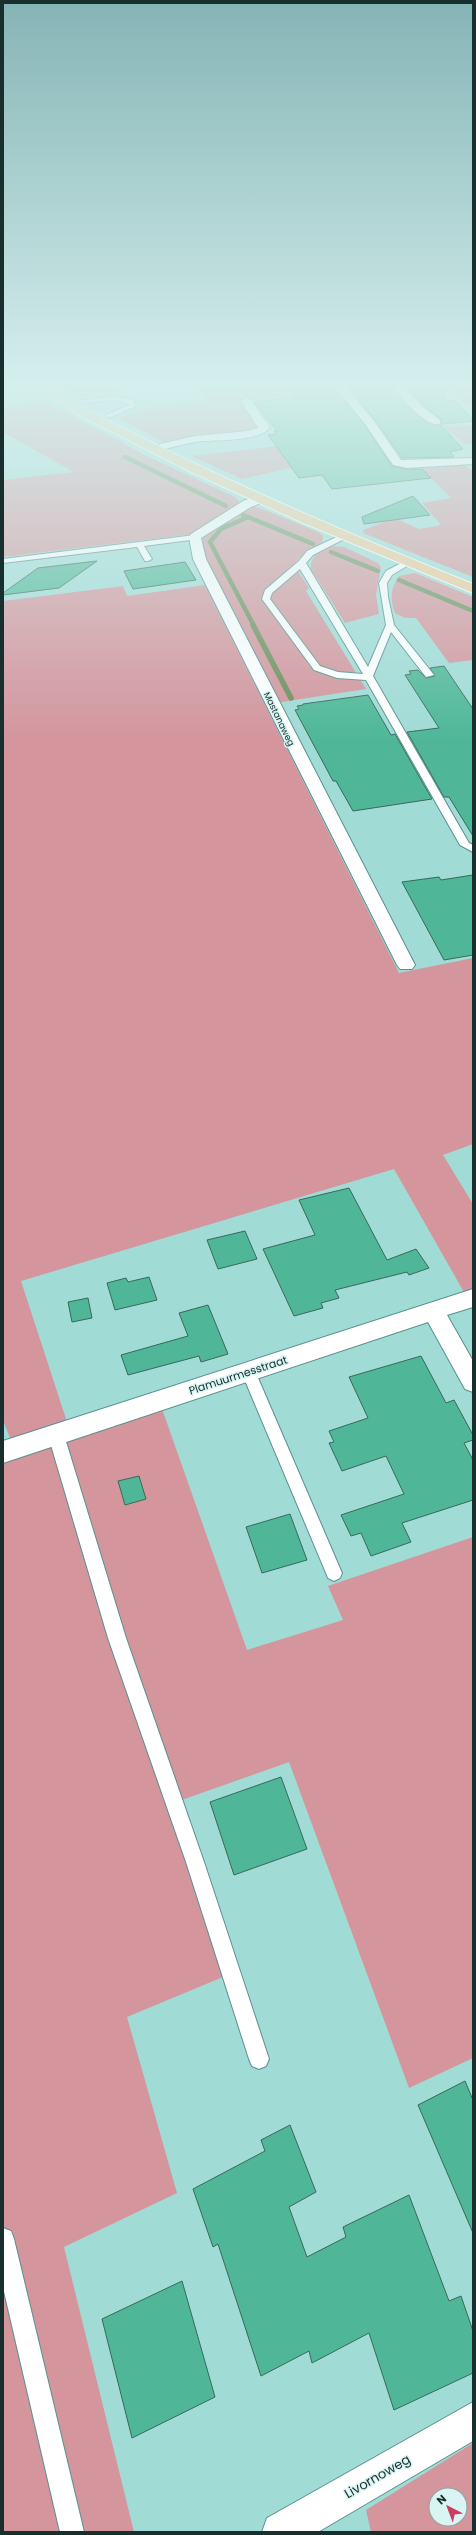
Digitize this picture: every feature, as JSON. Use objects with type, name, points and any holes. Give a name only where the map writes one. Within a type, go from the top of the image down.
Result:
[{"type":"main road","points":[[269,503],[343,536],[473,589]]},
{"type":"street","points":[[195,537],[249,503]]},
{"type":"street","name":"Mastanaweg","points":[[195,537],[197,555],[233,623],[303,769],[406,965]]},
{"type":"street","name":"Plamuurmesstraat","points":[[3,1452],[473,1298]]},
{"type":"street","points":[[434,1311],[473,1382]]},
{"type":"street","name":"Livornoweg","points":[[281,2532],[473,2420]]},
{"type":"lane","points":[[343,536],[310,553],[302,563],[268,592],[266,599],[317,668],[337,674],[368,677]]},
{"type":"lane","points":[[3,560],[195,537]]},
{"type":"lane","points":[[139,544],[148,559]]},
{"type":"lane","points":[[302,563],[465,845],[473,849]]},
{"type":"lane","points":[[408,563],[389,573],[383,583],[384,597],[390,625],[429,675]]},
{"type":"lane","points":[[368,677],[390,625]]},
{"type":"lane","points":[[248,1372],[334,1573]]},
{"type":"lane","points":[[56,1435],[117,1638],[195,1862],[259,2059]]},
{"type":"lane","points":[[3,2239],[72,2532]]},
{"type":"shaded area","points":[[3,503],[241,504],[193,534],[3,557]]},
{"type":"shaded area","points":[[422,503],[473,503],[473,577],[363,533],[363,530],[395,518],[419,529],[441,525]]},
{"type":"shaded area","points":[[251,506],[260,508],[318,532],[323,536],[322,542],[298,559],[294,565],[309,588],[306,591],[366,689],[275,703],[201,554],[203,537]]},
{"type":"shaded area","points":[[332,546],[344,547],[378,563],[381,567],[376,595],[379,614],[345,623],[311,569],[312,560],[314,557]]},
{"type":"shaded area","points":[[415,573],[473,597],[473,660],[449,663],[416,618],[405,618],[395,613],[392,603],[392,590],[396,581],[399,576]]},
{"type":"shaded area","points":[[205,585],[399,973],[473,958],[473,1144],[443,1155],[473,1204],[473,1292],[465,1294],[394,1169],[21,1281],[68,1425],[12,1443],[3,1420],[3,601],[123,586],[127,596]]},
{"type":"shaded area","points":[[161,1406],[247,1650],[343,1620],[328,1586],[473,1537],[473,2058],[409,2088],[289,1762],[179,1801],[122,1634],[61,1439]]},
{"type":"shaded area","points":[[53,1442],[223,1977],[127,2017],[177,2193],[64,2247],[134,2532],[3,2532],[3,1459]]},
{"type":"shaded area","points":[[473,2443],[473,2532],[371,2532],[366,2510]]},
{"type":"building","points":[[395,503],[420,503],[430,515],[364,524],[362,517]]},
{"type":"building","points":[[97,561],[59,588],[3,595],[3,593],[38,568]]},
{"type":"building","points":[[185,562],[196,580],[133,589],[124,571]]},
{"type":"building","points":[[444,666],[473,709],[473,836],[449,797],[444,797],[407,732],[439,728],[405,675],[411,674],[409,671],[418,670],[426,678],[435,676],[430,668]]},
{"type":"building","points":[[368,695],[391,735],[395,734],[432,799],[353,811],[336,781],[333,781],[295,710],[299,709],[297,706],[303,704]]},
{"type":"building","points":[[473,875],[473,955],[444,960],[402,882],[439,877],[441,880]]},
{"type":"building","points":[[349,1188],[387,1260],[416,1249],[429,1268],[409,1275],[407,1272],[335,1290],[339,1298],[321,1303],[323,1308],[294,1316],[263,1249],[315,1235],[299,1200]]},
{"type":"building","points":[[245,1231],[257,1259],[218,1269],[207,1240]]},
{"type":"building","points":[[149,1277],[157,1300],[115,1310],[107,1283],[126,1278],[128,1282]]},
{"type":"building","points":[[88,1298],[92,1318],[72,1322],[68,1302]]},
{"type":"building","points":[[208,1305],[228,1354],[201,1362],[199,1356],[128,1375],[121,1355],[188,1336],[179,1313]]},
{"type":"building","points":[[421,1356],[446,1403],[454,1400],[473,1435],[473,1440],[464,1443],[473,1460],[473,1500],[402,1523],[411,1542],[371,1556],[361,1533],[351,1536],[341,1515],[404,1494],[386,1456],[342,1471],[329,1443],[334,1442],[329,1431],[368,1418],[349,1377]]},
{"type":"building","points":[[139,1476],[146,1499],[125,1505],[118,1481]]},
{"type":"building","points":[[290,1514],[307,1560],[262,1573],[246,1527]]},
{"type":"building","points":[[281,1777],[307,1849],[234,1875],[210,1802]]},
{"type":"building","points":[[465,2081],[473,2100],[473,2233],[418,2105]]},
{"type":"building","points":[[290,2125],[316,2192],[289,2207],[307,2257],[346,2237],[343,2227],[409,2195],[449,2301],[461,2296],[473,2331],[473,2373],[394,2410],[369,2333],[312,2363],[309,2351],[261,2376],[218,2244],[213,2247],[193,2189],[265,2151],[261,2140]]},
{"type":"building","points":[[182,2281],[215,2397],[132,2438],[102,2319]]},
{"type":"waterway","points":[[220,503],[226,506]]},
{"type":"waterway","points":[[243,515],[248,517]]},
{"type":"waterway","points":[[248,517],[313,544]]},
{"type":"waterway","points":[[248,517],[221,529],[210,542],[254,626]]},
{"type":"waterway","points":[[331,552],[378,571]]},
{"type":"waterway","points":[[399,580],[473,611]]},
{"type":"waterway","points":[[253,625],[291,698]]}]
